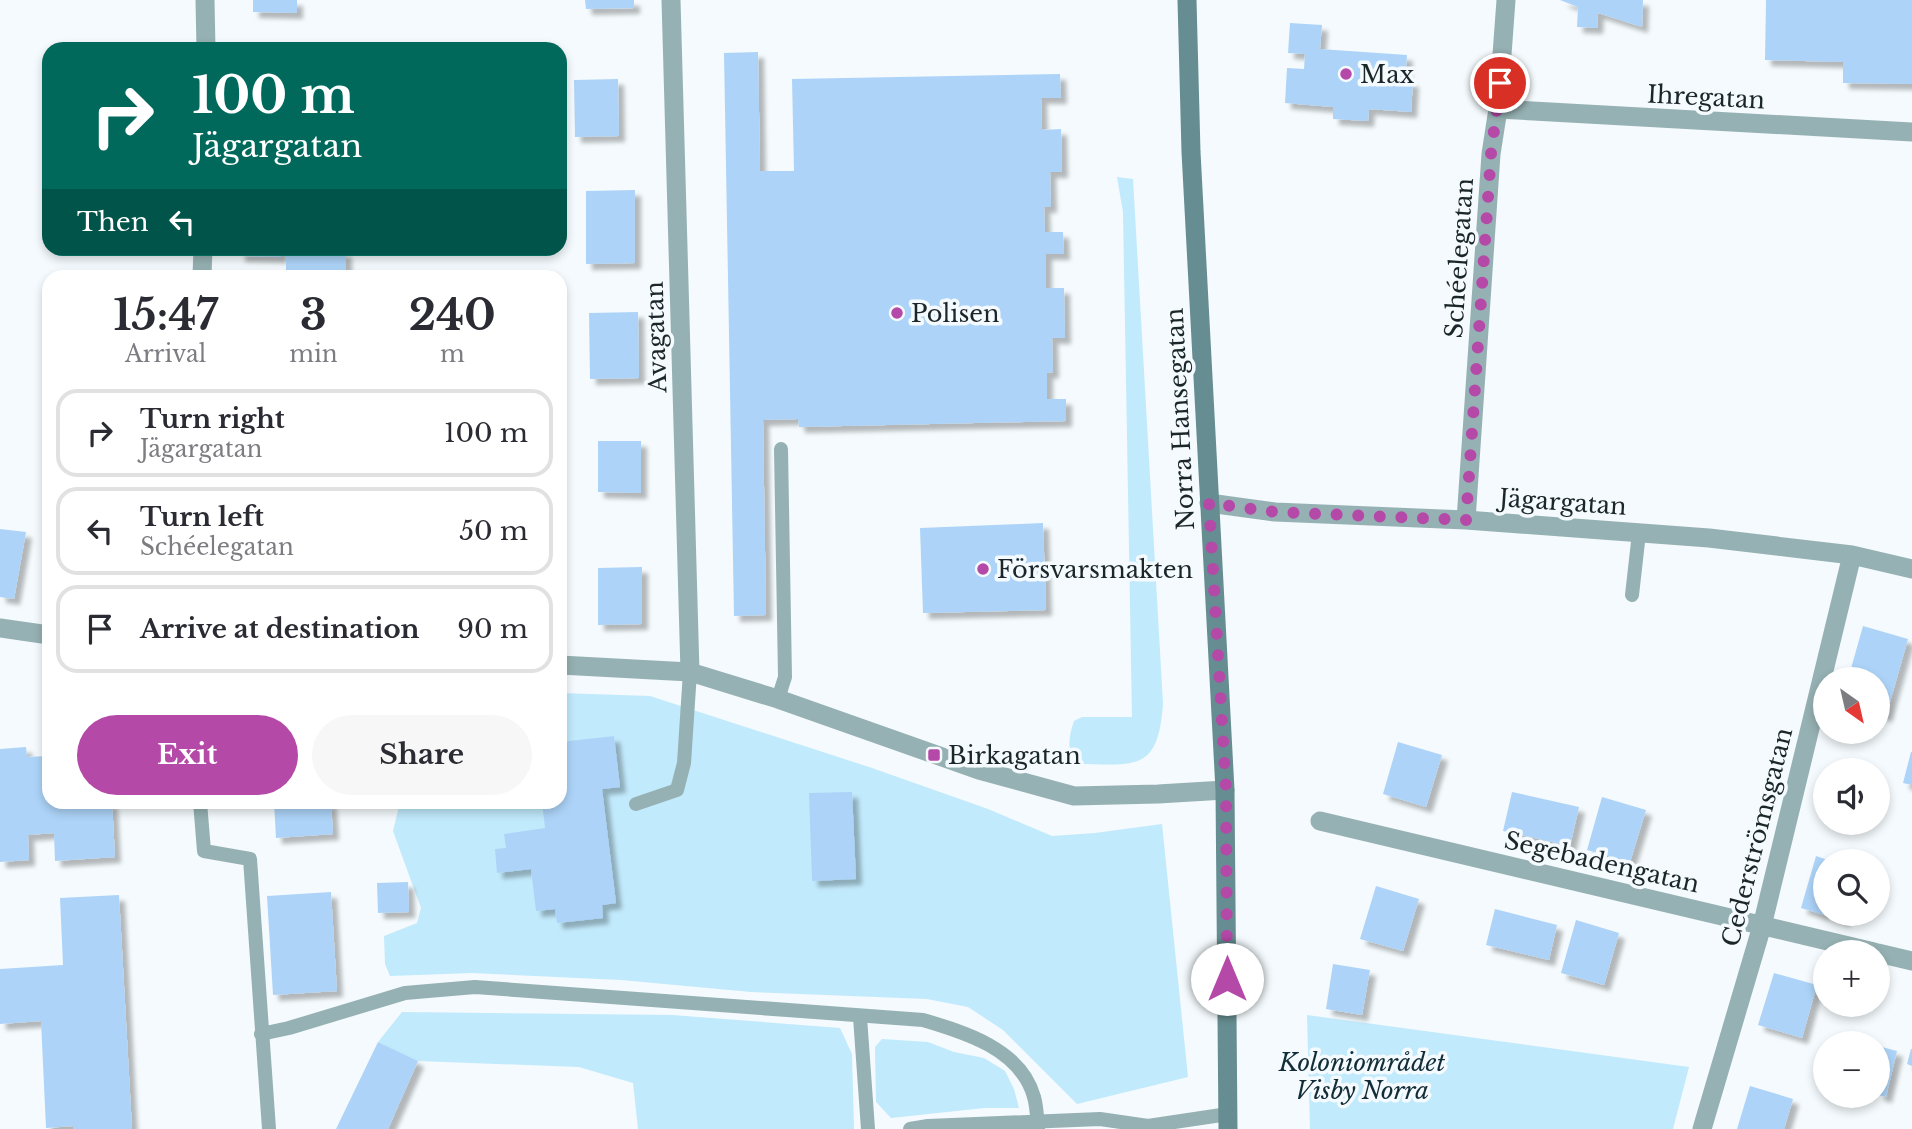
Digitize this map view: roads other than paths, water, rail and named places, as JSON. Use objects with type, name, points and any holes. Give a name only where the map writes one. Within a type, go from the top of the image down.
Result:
[{"type":"main road","name":"Norra Hansegatan","points":[[1187,0],[1191,152],[1226,790],[1228,1121]]},
{"type":"street","points":[[205,0],[206,42]]},
{"type":"street","name":"Avagatan","points":[[671,0],[690,672]]},
{"type":"street","name":"Schéelegatan","points":[[1466,520],[1491,154],[1498,108],[1506,0]]},
{"type":"street","name":"Ihregatan","points":[[1498,108],[1912,132]]},
{"type":"street","name":"Jägargatan","points":[[1209,503],[1275,512],[1466,520],[1709,538],[1852,555],[1912,569]]},
{"type":"street","name":"Cederströmsgatan","points":[[1702,1129],[1762,926],[1852,555]]},
{"type":"street","points":[[0,628],[42,634]]},
{"type":"street","points":[[567,665],[690,672],[778,699],[979,770],[1074,796],[1226,790]]},
{"type":"street","name":"Segebadengatan","points":[[1320,821],[1823,940]]},
{"type":"street","name":"Segebadengatan","points":[[1890,956],[1912,961]]},
{"type":"lane","points":[[778,699],[785,677],[781,449]]},
{"type":"lane","points":[[1632,595],[1639,533]]},
{"type":"lane","points":[[636,804],[677,790],[684,763],[690,672]]},
{"type":"lane","points":[[201,809],[204,851],[250,859],[269,1129]]},
{"type":"lane","points":[[261,1034],[336,1015],[405,993],[475,987],[923,1020],[966,1033],[1010,1061],[1027,1078],[1034,1097],[1038,1125]]},
{"type":"lane","points":[[860,1017],[869,1129]]},
{"type":"lane","points":[[909,1129],[928,1126],[1038,1125],[1100,1119],[1149,1126],[1228,1121]]},
{"type":"place","name":"Max","points":[[1346,74]]},
{"type":"place","name":"Polisen","points":[[897,313]]},
{"type":"place","name":"Försvarsmakten","points":[[983,569]]},
{"type":"place","name":"Birkagatan","points":[[934,755]]},
{"type":"park label","name":"Koloniområdet Visby Norra","points":[[1362,1076]]}]
